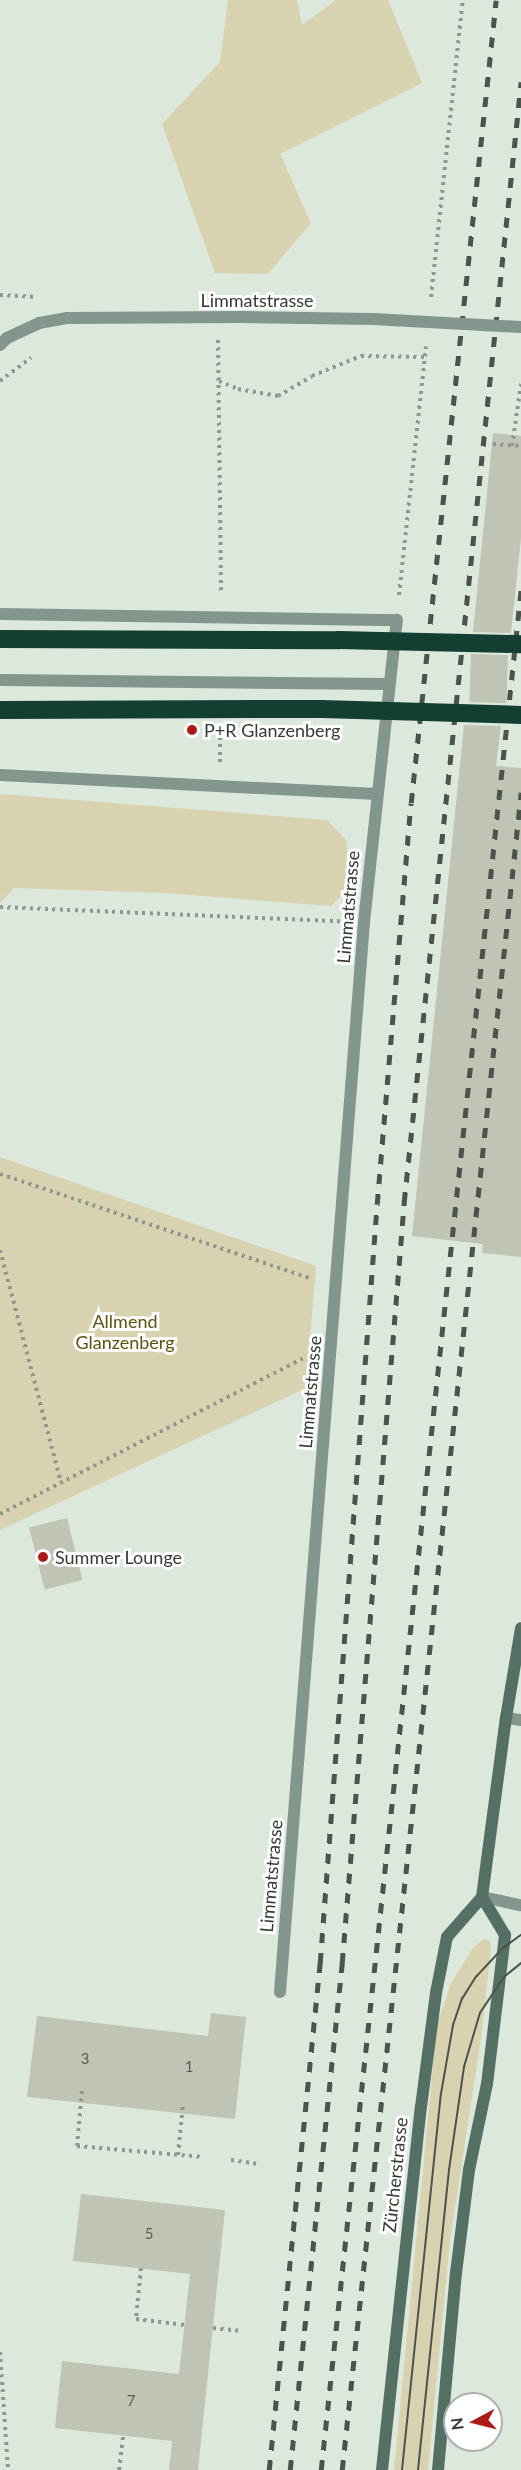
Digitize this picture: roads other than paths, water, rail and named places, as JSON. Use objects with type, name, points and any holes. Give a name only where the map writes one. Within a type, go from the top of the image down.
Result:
[{"type":"highway","points":[[0,639],[327,639],[521,644]]},
{"type":"highway","points":[[0,710],[322,709],[521,715]]},
{"type":"main road","points":[[438,2470],[469,2170],[487,2084],[505,1935],[482,1897],[506,1718],[521,1628]]},
{"type":"main road","name":"Zürcherstrasse","points":[[382,2470],[421,2107],[436,1994],[447,1937],[482,1897]]},
{"type":"street","name":"Limmatstrasse","points":[[0,345],[7,338],[39,323],[68,318],[373,319],[521,327]]},
{"type":"street","name":"Limmatstrasse","points":[[0,614],[397,620],[388,684],[364,922],[280,1992]]},
{"type":"street","points":[[0,680],[388,684]]},
{"type":"street","points":[[0,775],[377,794]]},
{"type":"street","points":[[506,1718],[521,1720]]},
{"type":"street","points":[[482,1897],[521,1905]]},
{"type":"tram line","points":[[402,2470],[441,2094],[453,2025],[462,1999],[476,1977],[503,1948],[521,1935]]},
{"type":"tram line","points":[[418,2470],[449,2170],[464,2067],[480,2013],[504,1977],[521,1963]]},
{"type":"railway","points":[[269,2470],[320,1963],[377,1204],[411,803],[496,0]]},
{"type":"railway","points":[[290,2470],[342,1963],[404,1202],[521,82]]},
{"type":"railway","points":[[321,2470],[521,589]]},
{"type":"railway","points":[[342,2470],[521,793]]},
{"type":"place","name":"P+R Glanzenberg","points":[[192,730]]},
{"type":"place","name":"Summer Lounge","points":[[43,1557]]},
{"type":"park label","name":"Allmend Glanzenberg","points":[[125,1332]]}]
